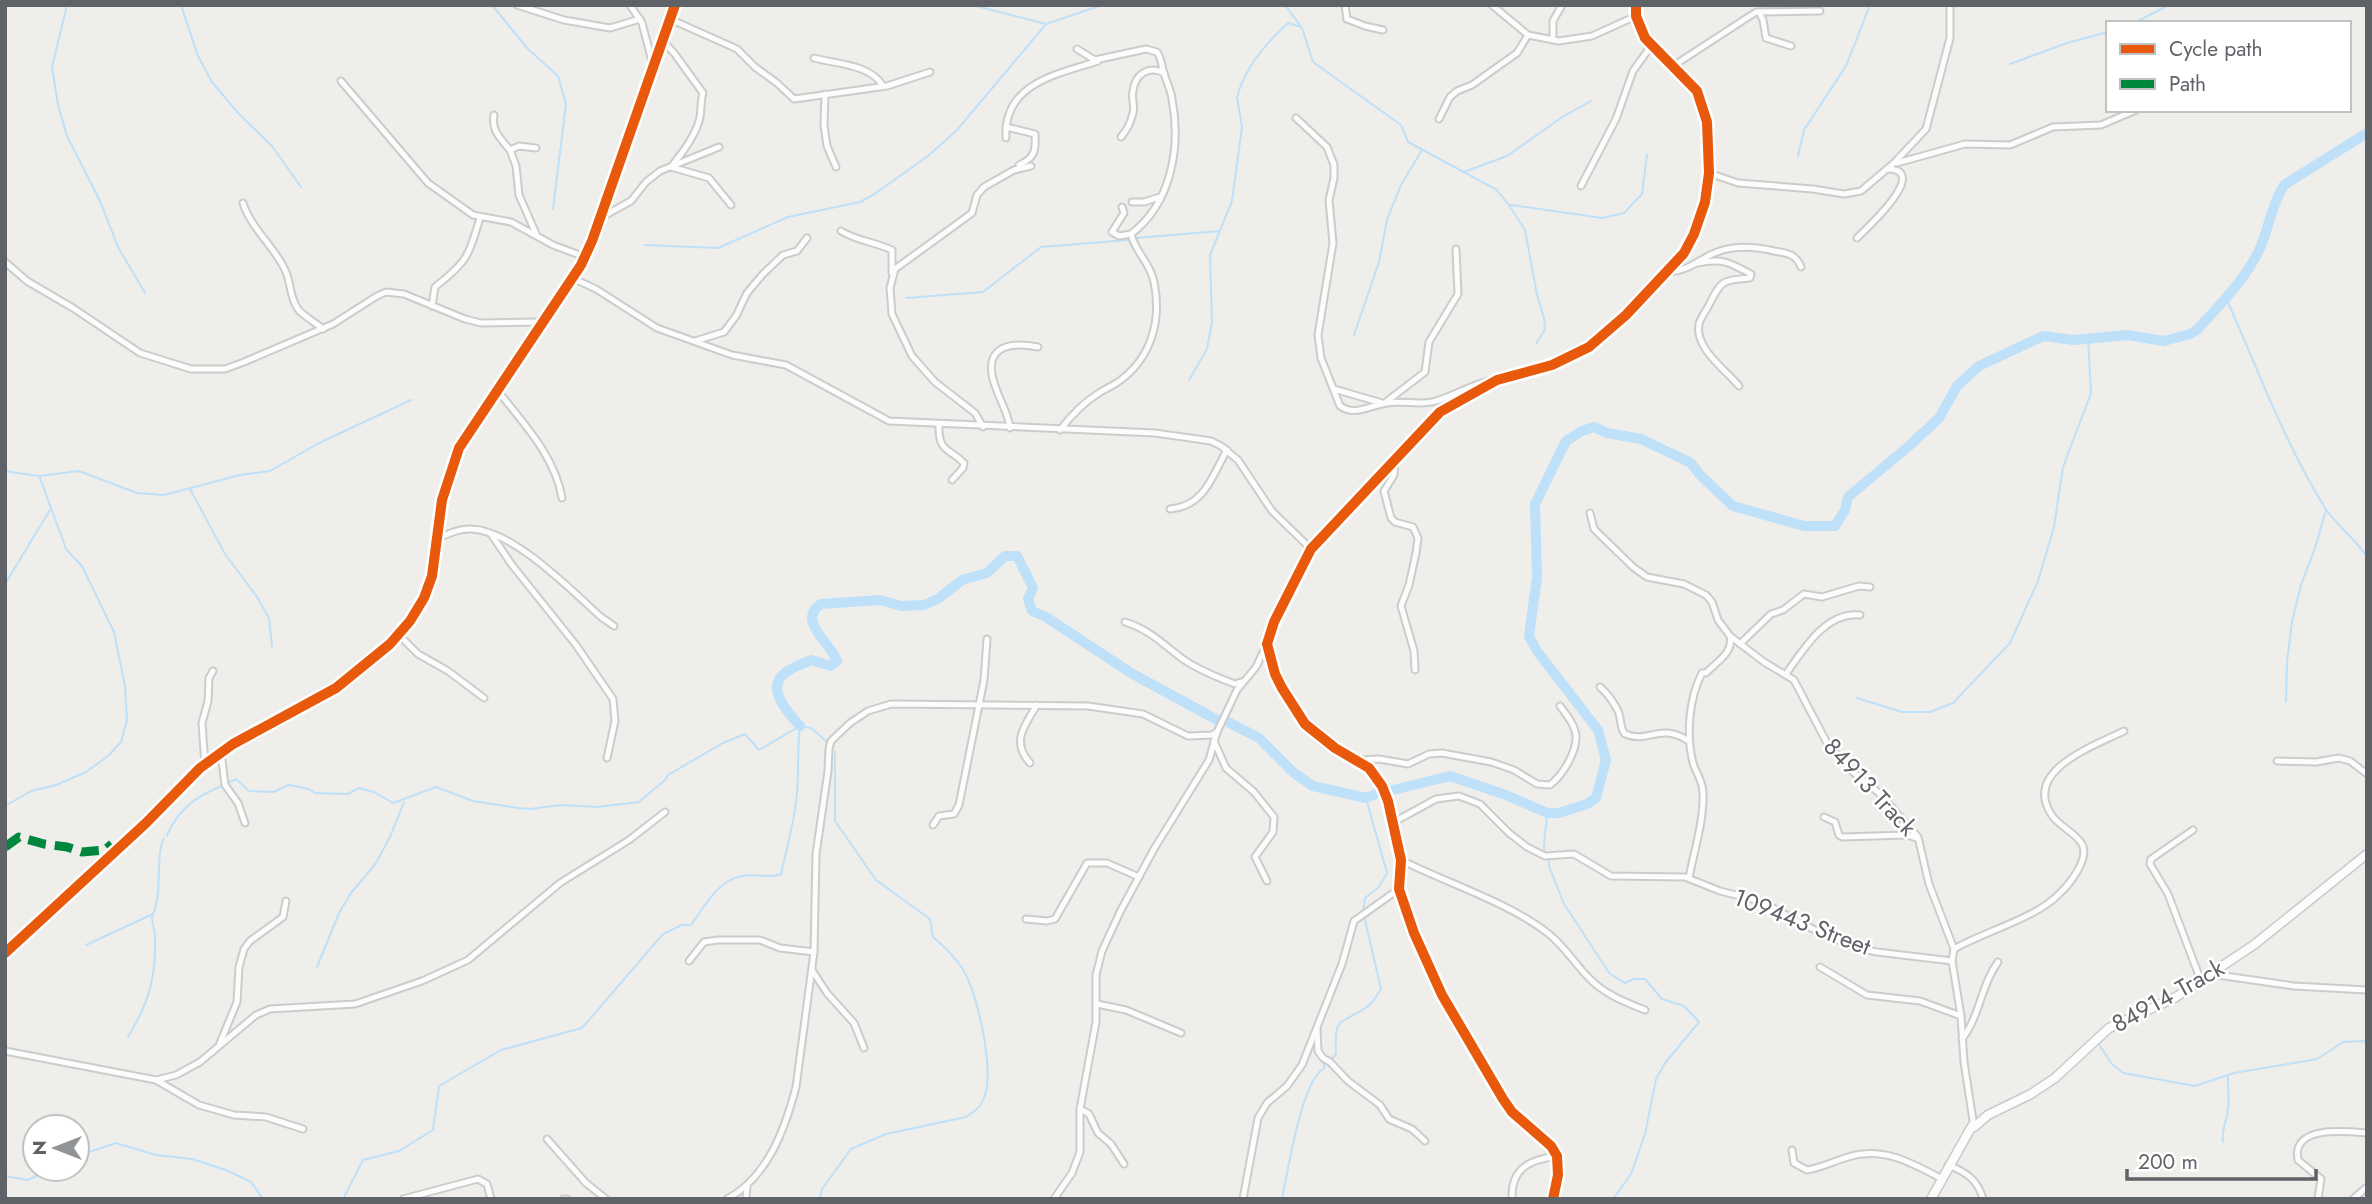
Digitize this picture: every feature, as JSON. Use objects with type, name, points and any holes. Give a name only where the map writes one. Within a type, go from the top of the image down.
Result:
[{"type":"street","points":[[517,5],[564,20],[610,29],[640,19]]},
{"type":"street","points":[[630,5],[640,19],[653,65]]},
{"type":"street","points":[[5,953],[205,765],[221,752],[336,688],[363,668],[398,634],[424,598],[432,576],[442,500],[459,448],[584,257],[675,5]]},
{"type":"street","points":[[1345,5],[1348,21],[1383,30]]},
{"type":"street","points":[[1493,5],[1528,35],[1553,40],[1569,41],[1592,36],[1636,16]]},
{"type":"street","points":[[1553,40],[1553,21],[1562,5]]},
{"type":"street","points":[[1334,389],[1384,403],[1430,403],[1475,384],[1552,365],[1589,347],[1626,315],[1684,253],[1705,202],[1709,173],[1709,140],[1702,102],[1690,81],[1651,46],[1640,29],[1636,5]]},
{"type":"street","points":[[1709,173],[1738,183],[1844,194],[1861,191],[1919,138],[1929,121],[1950,38],[1950,5]]},
{"type":"street","points":[[1673,66],[1747,17],[1759,12],[1820,11]]},
{"type":"street","points":[[1759,12],[1766,38],[1791,46]]},
{"type":"street","points":[[670,19],[737,49],[791,98],[883,86],[930,72]]},
{"type":"street","points":[[1439,119],[1450,97],[1512,57],[1520,50],[1528,35]]},
{"type":"street","points":[[662,40],[703,93],[696,128],[671,167]]},
{"type":"street","points":[[1581,186],[1623,104],[1633,71],[1651,46]]},
{"type":"street","points":[[1077,49],[1091,59],[1101,60]]},
{"type":"street","points":[[1006,138],[1006,127],[1014,103],[1042,79],[1101,60],[1150,49],[1159,55],[1172,100],[1174,146],[1171,173],[1152,212],[1131,234],[1119,236],[1112,232],[1124,213],[1122,207]]},
{"type":"street","points":[[814,58],[852,66],[879,80],[883,86]]},
{"type":"street","points":[[1121,137],[1130,125],[1135,106],[1133,90],[1142,75],[1153,68],[1164,73]]},
{"type":"street","points":[[341,81],[428,183],[480,218],[511,222],[553,245],[584,257]]},
{"type":"street","points":[[825,94],[824,125],[827,146],[836,167]]},
{"type":"street","points":[[1894,163],[1965,144],[2010,145],[2053,127],[2101,125],[2131,112]]},
{"type":"street","points":[[494,115],[492,124],[510,150],[516,166],[519,195],[537,236]]},
{"type":"street","points":[[1296,118],[1327,147],[1334,165],[1329,200],[1333,243],[1318,335],[1321,359],[1340,406],[1349,411],[1363,410],[1384,403],[1425,372],[1429,342],[1458,294],[1456,248]]},
{"type":"street","points":[[892,276],[898,266],[972,213],[977,195],[984,187],[1030,159],[1035,151],[1035,134],[1006,127]]},
{"type":"street","points":[[510,150],[519,146],[536,149]]},
{"type":"street","points":[[600,218],[626,204],[653,176],[719,147]]},
{"type":"street","points":[[1015,169],[1031,166]]},
{"type":"street","points":[[671,167],[714,181],[731,205]]},
{"type":"street","points":[[1857,238],[1901,188],[1900,172],[1887,169]]},
{"type":"street","points":[[1132,202],[1160,198]]},
{"type":"street","points":[[243,203],[247,214],[284,268],[295,306],[323,329]]},
{"type":"street","points":[[432,306],[436,287],[455,272],[469,254],[480,218]]},
{"type":"street","points":[[841,231],[852,239],[879,244],[892,250],[889,302],[906,346],[924,371],[975,413],[983,427]]},
{"type":"street","points":[[1060,430],[1091,399],[1128,374],[1148,349],[1156,324],[1156,292],[1151,267],[1133,242],[1131,234]]},
{"type":"street","points":[[695,341],[724,332],[736,316],[747,293],[763,274],[783,255],[797,251],[807,237]]},
{"type":"street","points":[[1669,272],[1680,271],[1728,249],[1761,247],[1789,254],[1801,267]]},
{"type":"street","points":[[1698,263],[1721,260],[1751,274],[1749,278],[1726,280],[1717,287],[1699,323],[1702,343],[1740,386]]},
{"type":"street","points":[[5,262],[27,281],[139,353],[191,369],[225,369],[323,329],[386,292],[404,294],[481,323],[542,322]]},
{"type":"street","points":[[572,278],[596,289],[657,328],[732,355],[786,365],[883,420],[900,423],[1172,435],[1211,441],[1238,460],[1272,511],[1311,549]]},
{"type":"street","points":[[1010,428],[1007,410],[995,383],[994,356],[1007,345],[1038,347]]},
{"type":"street","points":[[1054,1199],[1077,1164],[1080,1152],[1080,1109],[1096,1022],[1097,965],[1108,937],[1139,877],[1209,760],[1217,732],[1237,690],[1256,667],[1274,622],[1311,549],[1395,463],[1422,429],[1440,412],[1497,380]]},
{"type":"street","points":[[498,391],[540,442],[561,488],[562,498]]},
{"type":"street","points":[[939,425],[942,445],[964,463],[952,480]]},
{"type":"street","points":[[1170,509],[1189,505],[1202,496],[1227,450]]},
{"type":"street","points":[[1395,463],[1394,475],[1384,491],[1389,514],[1395,522],[1413,527],[1418,538],[1409,585],[1401,606],[1414,651],[1415,670]]},
{"type":"street","name":"84913 Track","points":[[1590,513],[1594,529],[1641,573],[1658,580],[1685,584],[1706,595],[1712,602],[1718,620],[1730,636],[1799,685],[1816,726],[1827,743],[1913,830],[1922,848],[1930,884],[1954,949],[1952,961],[1961,1016],[1971,1129]]},
{"type":"street","points":[[436,539],[473,529],[491,534],[527,552],[601,617],[614,625]]},
{"type":"street","points":[[491,534],[512,565],[576,645],[613,699],[615,721],[607,758]]},
{"type":"street","points":[[1740,644],[1771,614],[1783,610],[1804,594],[1822,597],[1859,586],[1870,587]]},
{"type":"street","points":[[1786,674],[1812,637],[1822,629],[1843,617],[1860,615]]},
{"type":"street","points":[[1125,622],[1153,634],[1181,658],[1218,678],[1235,684],[1244,681]]},
{"type":"street","points":[[398,634],[418,654],[448,671],[484,698]]},
{"type":"street","points":[[1689,878],[1702,814],[1703,791],[1689,741],[1689,722],[1702,673],[1706,673],[1729,650],[1732,641],[1730,636]]},
{"type":"street","points":[[933,825],[939,816],[954,814],[957,809],[984,680],[987,639]]},
{"type":"street","points":[[1266,643],[1275,674],[1293,708],[1318,736],[1358,760],[1376,775],[1394,822],[1401,860],[1399,889],[1414,933],[1443,995],[1490,1078],[1512,1112],[1551,1146],[1557,1156],[1558,1175],[1553,1199]]},
{"type":"street","points":[[205,765],[202,723],[208,701],[209,678],[213,671]]},
{"type":"street","points":[[1600,687],[1619,712],[1621,729],[1625,734],[1638,737],[1668,732],[1689,741]]},
{"type":"street","points":[[727,1199],[747,1185],[766,1163],[796,1087],[814,952],[816,854],[831,741],[850,723],[882,705],[1088,706],[1133,712],[1193,736],[1212,735],[1217,732]]},
{"type":"street","points":[[1030,763],[1019,745],[1021,734],[1037,705]]},
{"type":"street","points":[[1358,760],[1408,764],[1429,754],[1442,753],[1491,762],[1514,770],[1537,784],[1550,785],[1562,772],[1577,744],[1574,726],[1560,706]]},
{"type":"street","points":[[1954,949],[1975,936],[2051,902],[2070,882],[2081,862],[2083,848],[2078,839],[2053,817],[2046,806],[2046,782],[2051,774],[2076,756],[2124,731]]},
{"type":"street","points":[[1214,741],[1226,768],[1254,792],[1274,817],[1273,832],[1255,858],[1266,881]]},
{"type":"street","points":[[221,752],[225,785],[238,803],[245,823]]},
{"type":"street","points":[[2277,761],[2316,762],[2339,758],[2350,761],[2367,774]]},
{"type":"street","name":"109443 Street","points":[[1394,822],[1436,799],[1459,796],[1480,804],[1509,833],[1539,854],[1574,854],[1611,876],[1689,878],[1720,891],[1760,901],[1857,948],[1952,961]]},
{"type":"street","points":[[156,1080],[188,1069],[257,1015],[270,1009],[355,1004],[422,981],[468,960],[560,883],[629,840],[665,812]]},
{"type":"street","points":[[1824,817],[1835,822],[1842,837],[1907,835],[1917,838],[1922,848]]},
{"type":"street","points":[[2193,830],[2151,859],[2150,864],[2168,894],[2201,981]]},
{"type":"street","name":"84914 Track","points":[[1971,1129],[1988,1115],[2031,1094],[2109,1028],[2176,997],[2255,944],[2367,854]]},
{"type":"street","points":[[1401,860],[1524,918],[1551,935],[1599,986],[1621,1000],[1645,1010]]},
{"type":"street","points":[[1026,919],[1055,919],[1087,863],[1107,863],[1139,877]]},
{"type":"street","points":[[1243,1199],[1258,1118],[1266,1104],[1297,1074],[1342,964],[1354,921],[1399,889]]},
{"type":"street","points":[[219,1046],[237,1002],[239,967],[244,949],[283,918],[286,901]]},
{"type":"street","points":[[689,961],[704,942],[718,940],[760,940],[779,948],[814,952]]},
{"type":"street","points":[[1962,1039],[1971,1027],[1986,985],[1998,962]]},
{"type":"street","points":[[1820,967],[1867,995],[1920,1001],[1961,1016]]},
{"type":"street","points":[[812,970],[827,993],[854,1023],[864,1048]]},
{"type":"street","points":[[2211,974],[2294,986],[2367,990]]},
{"type":"street","points":[[1097,1004],[1126,1010],[1181,1032]]},
{"type":"street","points":[[1317,1022],[1318,1051],[1323,1058],[1380,1105],[1389,1119],[1412,1129],[1425,1141]]},
{"type":"street","points":[[5,1051],[156,1080],[199,1105],[234,1115],[266,1117],[303,1129]]},
{"type":"street","points":[[1080,1109],[1089,1114],[1097,1133],[1110,1143],[1125,1164]]},
{"type":"street","points":[[1931,1199],[1948,1165],[1971,1129]]},
{"type":"street","points":[[2318,1199],[2321,1179],[2297,1157],[2298,1146],[2302,1140],[2321,1133],[2367,1133]]},
{"type":"street","points":[[547,1139],[586,1183],[606,1199]]},
{"type":"street","points":[[1793,1150],[1794,1163],[1807,1170],[1872,1152],[1891,1155],[1942,1179]]},
{"type":"street","points":[[1512,1199],[1514,1180],[1524,1167],[1535,1161],[1557,1156]]},
{"type":"street","points":[[1948,1165],[1972,1177],[1983,1199]]},
{"type":"street","points":[[403,1199],[478,1179],[487,1184],[491,1199]]},
{"type":"street","points":[[746,1199],[747,1185]]},
{"type":"street","points":[[2353,1199],[2367,1186]]},
{"type":"waterway","points":[[67,5],[52,67],[58,105],[67,136],[100,201],[118,247],[145,293]]},
{"type":"waterway","points":[[181,5],[198,56],[212,82],[239,114],[272,146],[301,187]]},
{"type":"waterway","points":[[492,5],[527,48],[558,76],[566,104],[553,209]]},
{"type":"waterway","points":[[972,5],[1046,24]]},
{"type":"waterway","points":[[645,245],[718,248],[788,217],[860,202],[928,156],[957,130],[1046,24],[1102,5]]},
{"type":"waterway","points":[[1285,5],[1302,28],[1313,62],[1401,125],[1408,142],[1497,190],[1509,205],[1525,230],[1544,318],[1545,329],[1536,344]]},
{"type":"waterway","points":[[1798,156],[1804,130],[1846,66],[1870,5]]},
{"type":"waterway","points":[[2138,21],[2169,5]]},
{"type":"waterway","points":[[1189,380],[1207,349],[1212,322],[1210,255],[1232,201],[1242,127],[1237,97],[1251,66],[1272,39],[1288,23],[1301,27]]},
{"type":"waterway","points":[[2010,64],[2067,43],[2106,33]]},
{"type":"waterway","points":[[1464,172],[1507,156],[1564,116],[1591,101]]},
{"type":"waterway","points":[[1393,790],[1450,776],[1506,795],[1547,813],[1559,813],[1587,804],[1596,798],[1606,760],[1598,730],[1537,651],[1529,636],[1537,577],[1535,504],[1566,441],[1594,427],[1607,433],[1641,439],[1691,463],[1733,506],[1804,526],[1835,526],[1845,510],[1848,497],[1939,418],[1957,386],[1979,366],[2043,336],[2074,340],[2127,335],[2164,341],[2198,329],[2233,290],[2255,258],[2284,185],[2367,133]]},
{"type":"waterway","points":[[1354,335],[1379,262],[1387,220],[1401,185],[1422,150]]},
{"type":"waterway","points":[[1511,205],[1602,218],[1624,213],[1642,194],[1647,154]]},
{"type":"waterway","points":[[1136,238],[1220,231]]},
{"type":"waterway","points":[[906,298],[983,292],[1041,247],[1128,240]]},
{"type":"waterway","points":[[2226,298],[2284,431],[2310,483],[2325,508],[2367,557]]},
{"type":"waterway","points":[[1857,698],[1902,712],[1930,712],[1953,703],[2010,643],[2038,581],[2054,527],[2063,467],[2091,393],[2088,337]]},
{"type":"waterway","points":[[5,471],[39,476],[79,471],[137,493],[164,495],[240,475],[270,471],[317,444],[411,400]]},
{"type":"waterway","points":[[5,806],[31,791],[56,785],[86,772],[108,756],[121,742],[127,720],[125,686],[114,632],[82,566],[66,549],[40,478]]},
{"type":"waterway","points":[[190,489],[225,554],[269,618],[272,647]]},
{"type":"waterway","points":[[5,584],[50,510]]},
{"type":"waterway","points":[[2286,702],[2292,622],[2301,585],[2326,510]]},
{"type":"waterway","points":[[800,726],[780,700],[777,686],[785,673],[811,660],[831,666],[837,661],[813,625],[814,611],[821,604],[880,600],[901,606],[924,605],[938,599],[962,580],[987,573],[1005,556],[1017,556],[1033,588],[1028,599],[1032,611],[1046,617],[1131,673],[1219,721]]},
{"type":"waterway","points":[[1228,722],[1259,738],[1294,773],[1313,786],[1366,798],[1380,792]]},
{"type":"waterway","points":[[228,783],[236,779],[249,791],[273,792],[289,785],[315,793],[348,794],[359,788],[374,792],[393,803],[436,787],[473,801],[518,808],[562,805],[597,807],[639,802],[668,775],[723,743],[745,734],[759,750],[800,726],[811,728],[827,742]]},
{"type":"waterway","points":[[343,1199],[363,1160],[399,1151],[433,1130],[439,1086],[501,1050],[582,1028],[663,934],[682,925],[691,925],[712,895],[726,883],[742,876],[781,874],[796,803],[800,726]]},
{"type":"waterway","points":[[820,1199],[822,1189],[851,1149],[886,1134],[966,1117],[981,1104],[987,1086],[986,1052],[979,1013],[962,968],[949,951],[933,937],[930,919],[876,880],[835,821],[835,751]]},
{"type":"waterway","points":[[167,835],[189,804],[222,786]]},
{"type":"waterway","points":[[1363,912],[1365,898],[1379,887],[1387,873],[1366,798]]},
{"type":"waterway","points":[[317,967],[339,913],[351,893],[376,863],[404,802]]},
{"type":"waterway","points":[[1545,853],[1547,813]]},
{"type":"waterway","points":[[86,945],[153,914],[158,895],[160,854],[164,838]]},
{"type":"waterway","points":[[1549,860],[1564,904],[1610,974],[1625,983],[1634,979],[1645,979],[1662,999],[1684,1006],[1699,1022],[1665,1063],[1656,1079],[1645,1134],[1631,1174],[1613,1199]]},
{"type":"waterway","points":[[128,1037],[150,990],[155,937],[152,916]]},
{"type":"waterway","points":[[1331,1060],[1336,1054],[1336,1033],[1340,1023],[1369,1006],[1381,989],[1364,916]]},
{"type":"waterway","points":[[2098,1043],[2112,1064],[2123,1073],[2195,1086],[2234,1073],[2317,1059],[2343,1042],[2367,1041]]},
{"type":"waterway","points":[[1282,1199],[1302,1108],[1316,1077],[1324,1068],[1324,1063]]},
{"type":"waterway","points":[[2223,1142],[2229,1105],[2228,1075]]},
{"type":"waterway","points":[[91,1151],[116,1143],[156,1155],[192,1159],[226,1170],[251,1182],[263,1199]]},
{"type":"waterway","points":[[5,1176],[21,1179]]},
{"type":"marked path","points":[[5,847],[19,837],[82,852],[105,850],[112,844]]},
{"type":"cycle path","points":[[5,953],[146,823],[200,768],[233,744],[336,688],[390,644],[410,621],[424,598],[432,576],[442,500],[459,448],[581,265],[592,241],[675,5]]},
{"type":"cycle path","points":[[1553,1199],[1558,1175],[1557,1156],[1551,1146],[1512,1112],[1503,1099],[1442,995],[1414,933],[1399,889],[1401,860],[1382,786],[1369,768],[1335,748],[1305,724],[1275,674],[1267,644],[1274,622],[1311,549],[1440,412],[1497,380],[1552,365],[1589,347],[1626,315],[1684,253],[1705,202],[1709,173],[1707,122],[1697,91],[1645,38],[1636,16],[1636,5]]}]
